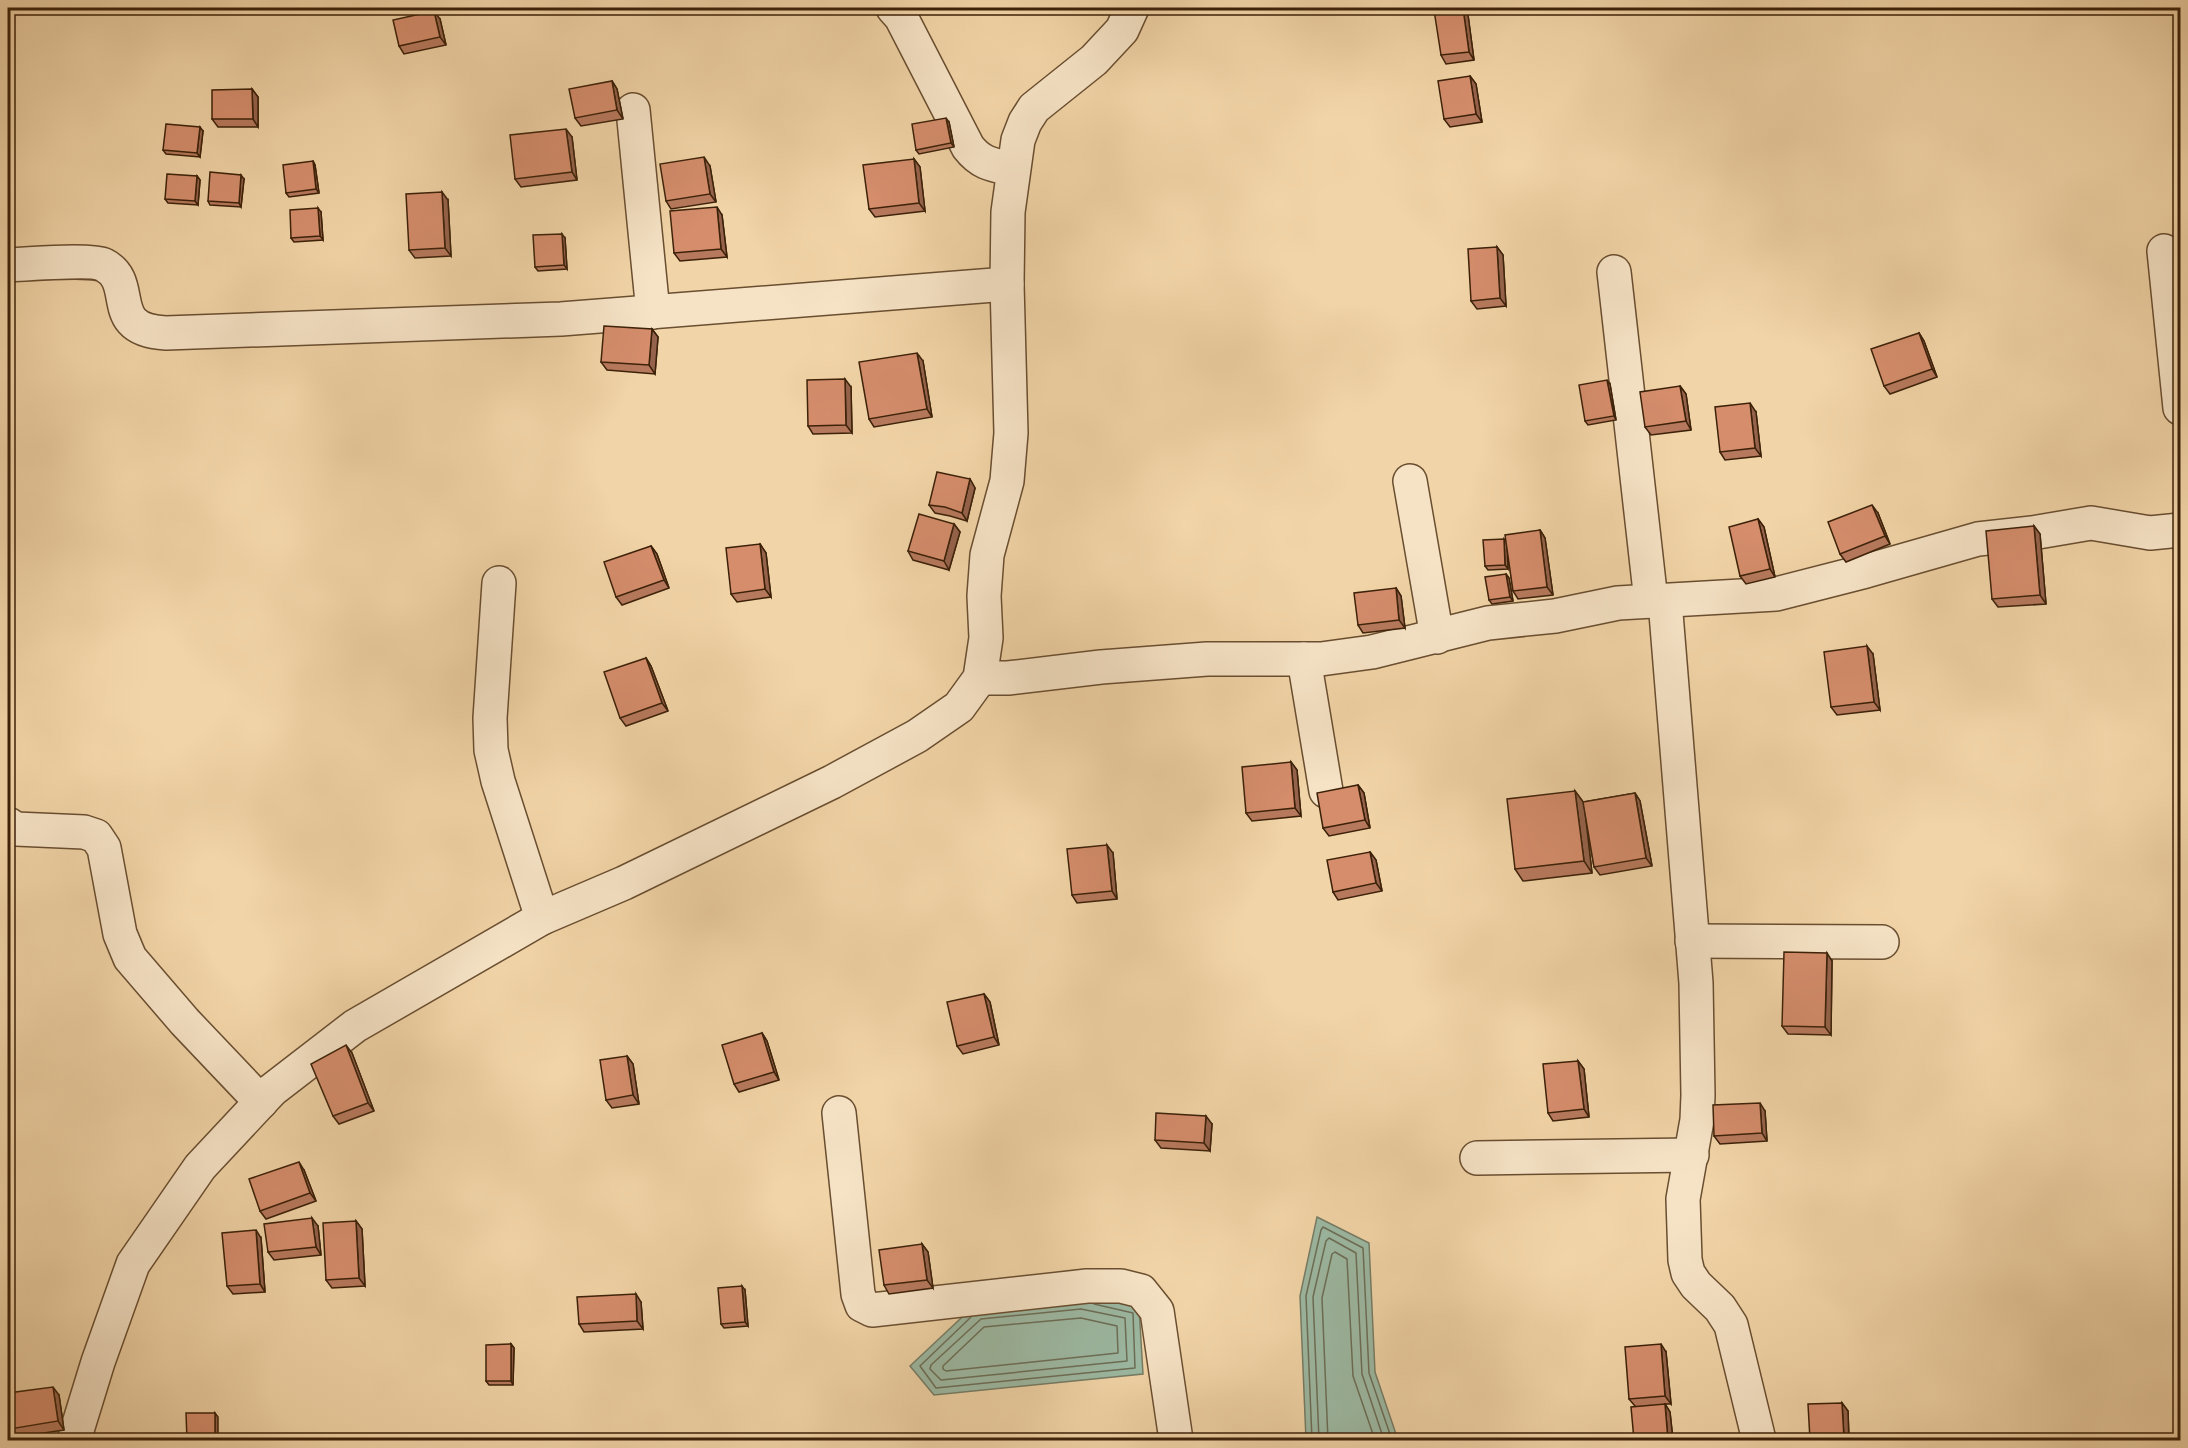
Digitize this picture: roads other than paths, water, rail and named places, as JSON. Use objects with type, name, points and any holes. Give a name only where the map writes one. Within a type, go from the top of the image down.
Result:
[{"type":"street","points":[[893,8],[901,16],[968,147],[977,158],[990,164],[1013,169]]},
{"type":"street","points":[[74,1440],[98,1362],[133,1264],[200,1167],[272,1090],[355,1026],[542,918],[624,883],[822,787],[917,736],[959,707],[981,678],[986,638],[984,596],[987,555],[1007,481],[1011,433],[1007,284],[1008,212],[1018,140],[1034,108],[1094,60],[1122,30],[1132,8]]},
{"type":"street","points":[[633,110],[653,312]]},
{"type":"street","points":[[2164,251],[2181,408]]},
{"type":"street","points":[[8,265],[82,263],[104,265],[116,276],[129,318],[136,327],[150,332],[561,319],[1007,284]]},
{"type":"street","points":[[1614,272],[1658,601],[1696,983],[1698,1095],[1692,1155],[1683,1199],[1685,1260],[1688,1273],[1696,1285],[1720,1308],[1731,1326],[1759,1440]]},
{"type":"street","points":[[1410,481],[1437,637]]},
{"type":"street","points":[[981,678],[1008,678],[1101,667],[1208,659],[1321,659],[1372,652],[1488,623],[1555,616],[1618,603],[1776,594],[1978,539],[2091,523],[2150,533],[2181,530]]},
{"type":"street","points":[[499,583],[490,718],[491,750],[498,781],[542,918]]},
{"type":"street","points":[[1304,659],[1326,791]]},
{"type":"street","points":[[8,824],[16,829],[84,832],[96,836],[104,848],[120,934],[130,958],[185,1022],[261,1102]]},
{"type":"street","points":[[1692,941],[1882,942]]},
{"type":"street","points":[[839,1113],[858,1294],[862,1305],[872,1310],[1087,1286],[1120,1286],[1141,1291],[1157,1311],[1176,1440]]},
{"type":"street","points":[[1477,1158],[1692,1155]]},
{"type":"water","points":[[1317,1217],[1369,1243],[1375,1372],[1398,1440],[1306,1440],[1300,1296]]},
{"type":"water","points":[[1082,1295],[1139,1307],[1143,1374],[934,1395],[910,1366],[974,1306]]}]
